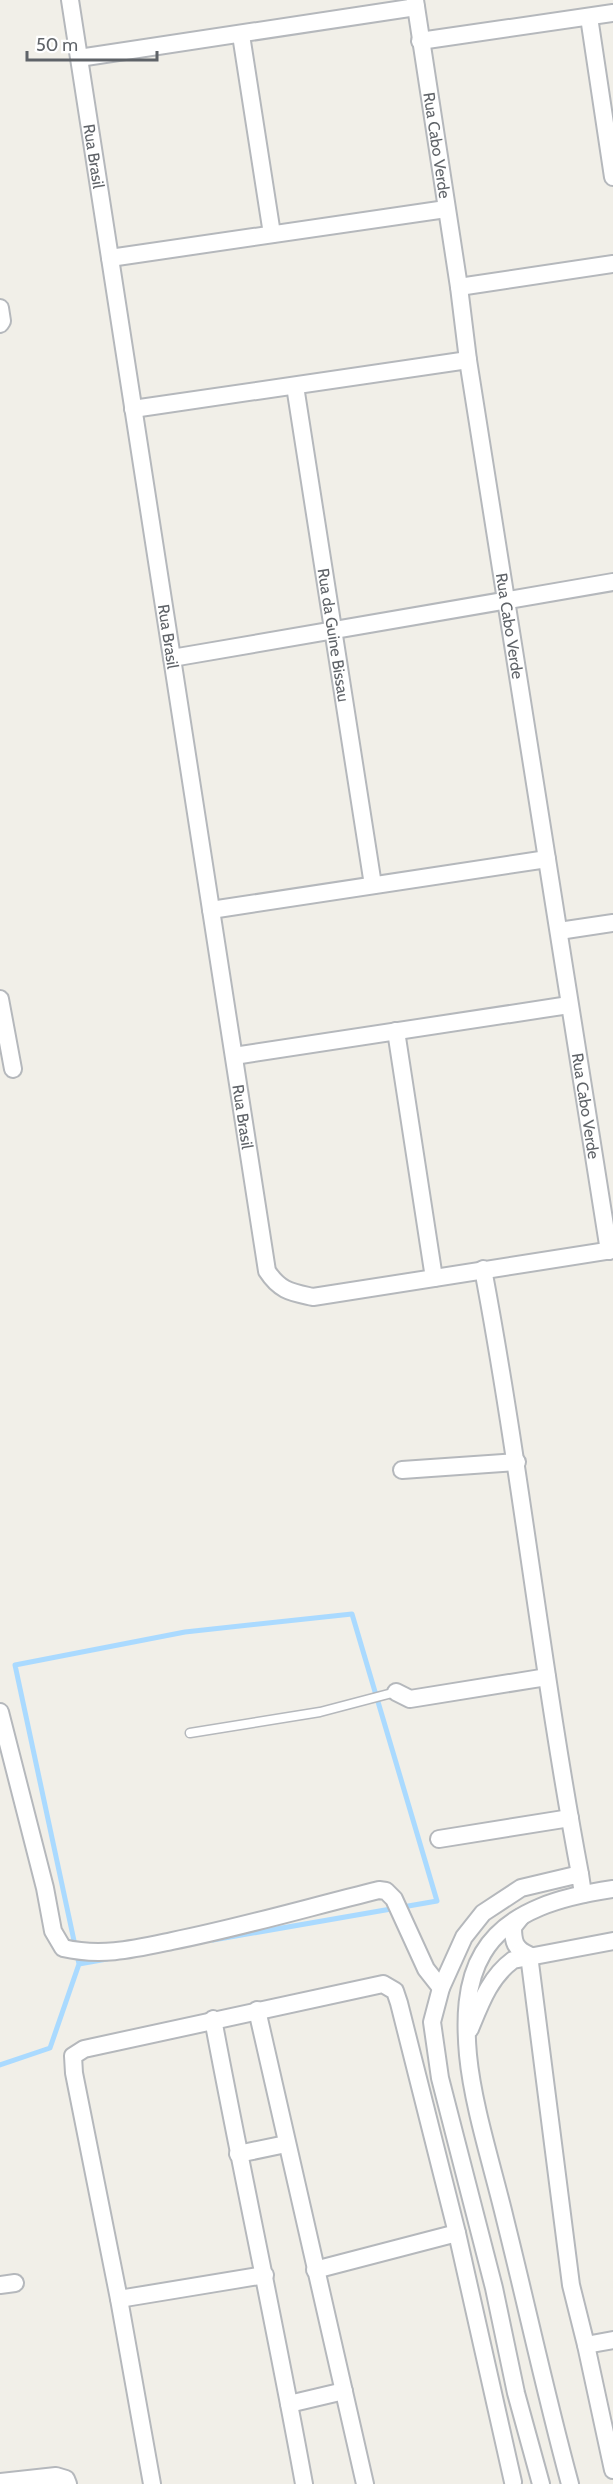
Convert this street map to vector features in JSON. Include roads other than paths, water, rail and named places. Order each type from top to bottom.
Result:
[{"type":"street","name":"Rua Brasil","points":[[70,0],[267,1271],[276,1284],[290,1292],[313,1297],[434,1278]]},
{"type":"street","points":[[79,58],[241,35],[415,4]]},
{"type":"street","name":"Rua Cabo Verde","points":[[415,4],[569,1005],[611,1251]]},
{"type":"street","points":[[420,41],[613,13]]},
{"type":"street","points":[[589,17],[613,177]]},
{"type":"street","points":[[241,35],[272,234]]},
{"type":"street","points":[[110,258],[446,209]]},
{"type":"street","points":[[459,287],[613,264]]},
{"type":"street","points":[[0,308],[2,321],[0,324]]},
{"type":"street","points":[[133,409],[468,360]]},
{"type":"street","name":"Rua da Guine Bissau","points":[[296,386],[373,885]]},
{"type":"street","points":[[172,658],[613,582]]},
{"type":"street","points":[[211,910],[547,859]]},
{"type":"street","points":[[559,932],[613,923]]},
{"type":"street","points":[[0,999],[13,1069]]},
{"type":"street","points":[[234,1056],[569,1005]]},
{"type":"street","points":[[396,1031],[434,1278],[611,1251]]},
{"type":"street","points":[[483,1269],[517,1462],[546,1677],[583,1894]]},
{"type":"street","points":[[402,1470],[517,1462]]},
{"type":"street","points":[[391,1693],[410,1699],[546,1677]]},
{"type":"street","points":[[0,1712],[45,1888],[53,1931],[63,1948],[88,1953],[127,1950],[213,1933],[379,1890],[386,1891],[394,1899],[426,1969],[441,1988]]},
{"type":"street","points":[[439,1839],[570,1818]]},
{"type":"street","points":[[580,1874],[521,1888],[483,1913],[464,1937],[441,1988],[432,2022],[440,2079],[494,2288],[516,2393],[543,2484],[569,2481],[476,2097],[468,2053],[467,1999],[471,1978],[483,1953],[499,1933],[522,1916],[541,1906],[583,1894],[613,1889]]},
{"type":"street","points":[[522,1916],[513,1927],[513,1941],[519,1951],[530,1955]]},
{"type":"street","points":[[468,2035],[488,1988],[500,1970],[513,1960],[613,1941]]},
{"type":"street","points":[[530,1955],[571,2285],[613,2470]]},
{"type":"street","points":[[152,2484],[119,2299],[74,2073],[73,2056],[84,2049],[213,2019],[383,1984],[395,1991],[457,2233],[509,2483],[531,2484]]},
{"type":"street","points":[[258,2010],[286,2144],[365,2484]]},
{"type":"street","points":[[213,2019],[238,2154],[265,2275],[304,2484]]},
{"type":"street","points":[[238,2154],[286,2144]]},
{"type":"street","points":[[315,2270],[457,2233]]},
{"type":"street","points":[[119,2299],[265,2275]]},
{"type":"street","points":[[586,2344],[613,2340]]},
{"type":"street","points":[[289,2404],[344,2391]]},
{"type":"street","points":[[0,2482],[56,2476],[66,2479],[68,2484]]},
{"type":"lane","points":[[190,1733],[309,1714],[391,1693]]},
{"type":"waterway","points":[[0,2065],[50,2048],[79,1964],[15,1665],[185,1632],[352,1614],[437,1901],[213,1940]]},
{"type":"waterway","points":[[79,1964],[107,1959]]}]
